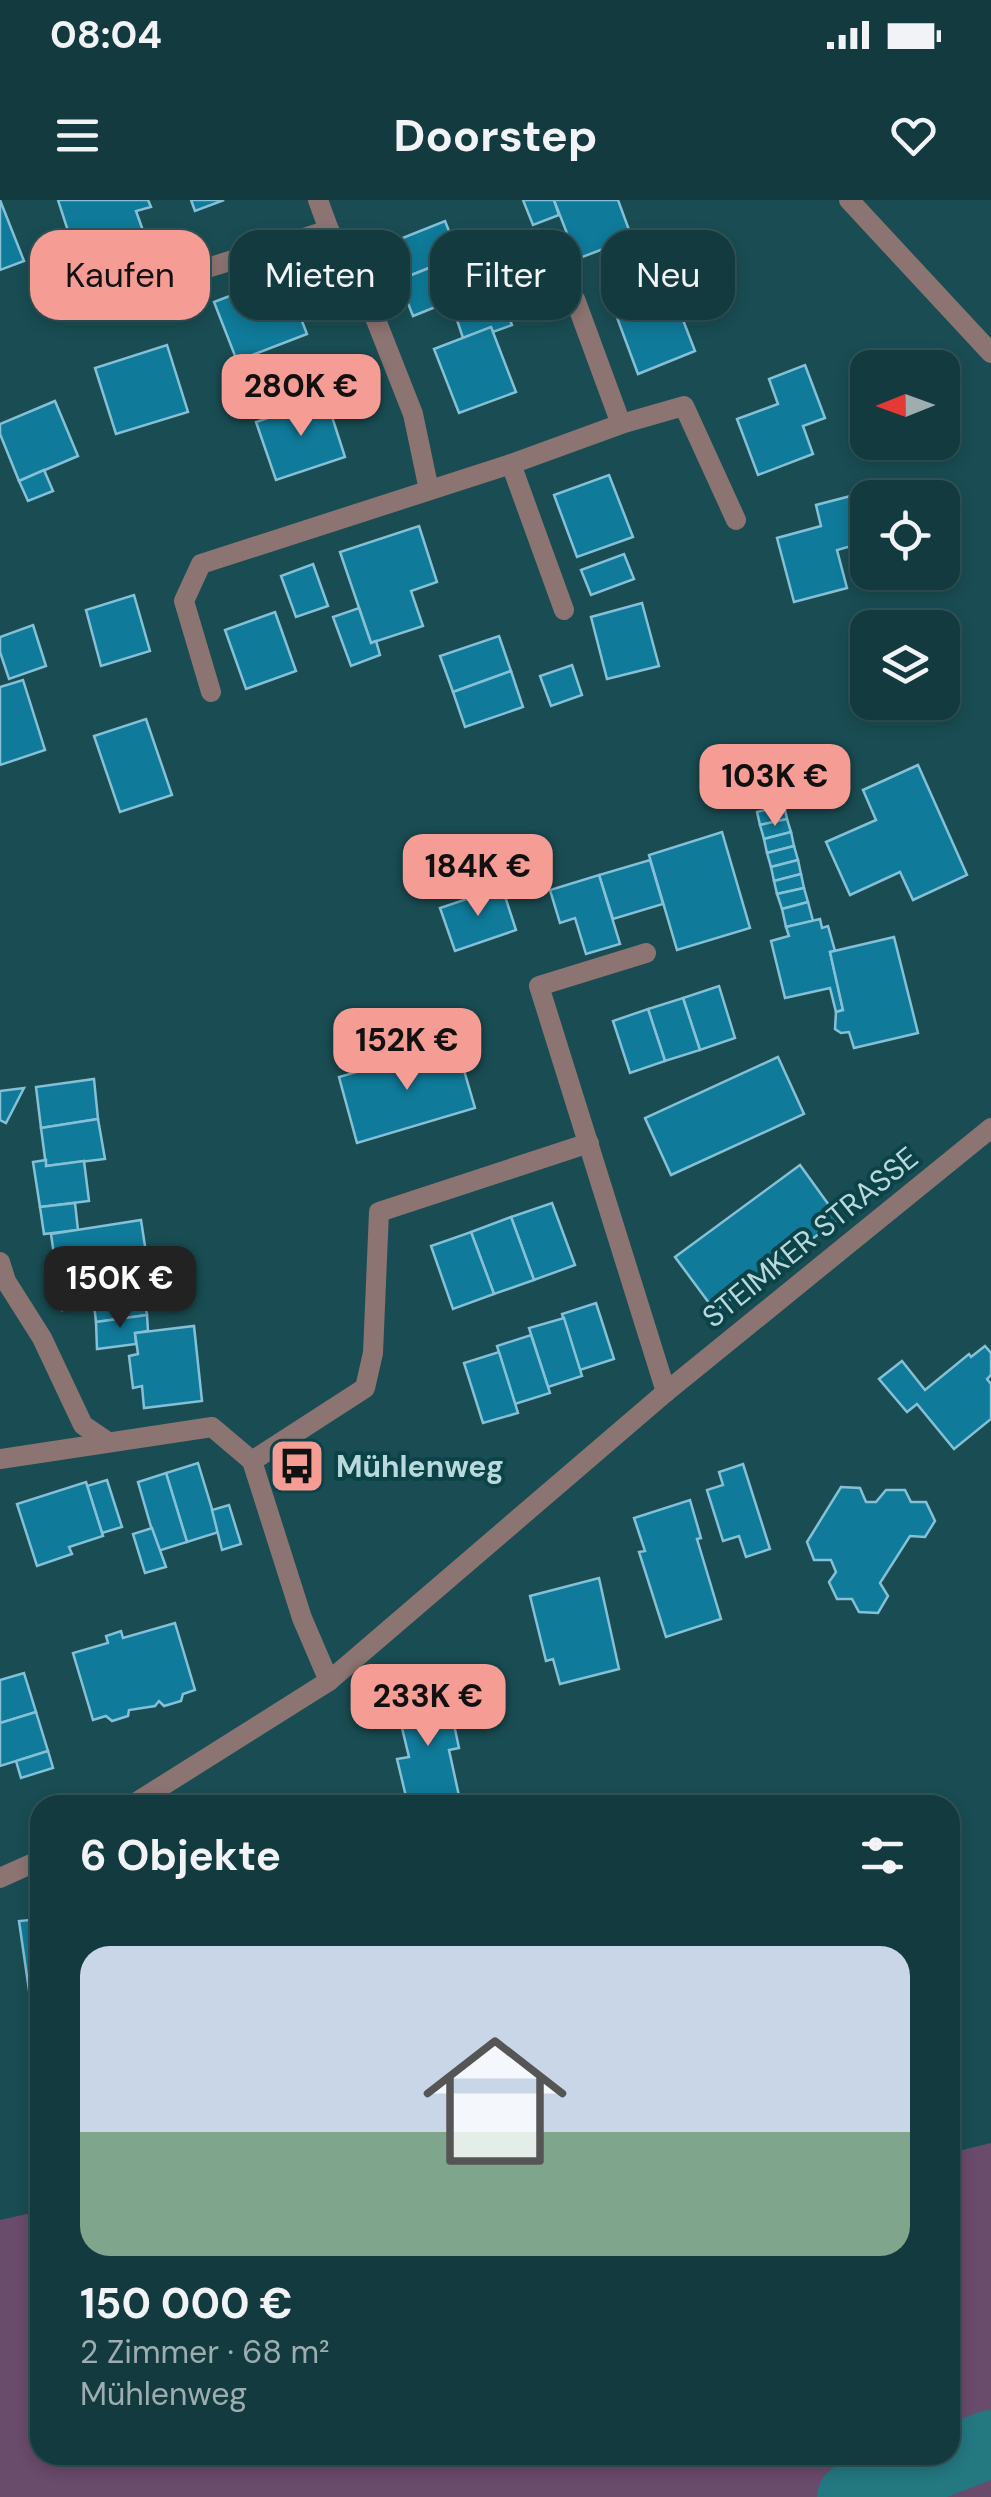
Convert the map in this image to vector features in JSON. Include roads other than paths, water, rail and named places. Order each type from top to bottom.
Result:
[{"type":"street","points":[[318,200],[329,230]]},
{"type":"street","points":[[849,200],[991,352]]},
{"type":"street","points":[[581,314],[621,424]]},
{"type":"street","points":[[376,320],[414,414],[429,490]]},
{"type":"street","points":[[212,692],[184,600],[201,564],[511,464],[621,424],[684,406],[736,520]]},
{"type":"street","points":[[511,464],[564,610]]},
{"type":"street","points":[[646,953],[539,986],[666,1392]]},
{"type":"street","name":"STEIMKER STRASSE","points":[[148,1795],[329,1681],[666,1392],[991,1128]]},
{"type":"street","points":[[252,1460],[365,1388],[373,1353],[380,1212],[590,1143]]},
{"type":"street","points":[[0,1262],[6,1281],[42,1338],[83,1426],[108,1442]]},
{"type":"street","points":[[0,1459],[212,1426],[252,1460],[302,1618],[329,1681]]},
{"type":"street","points":[[0,1878],[30,1864]]},
{"type":"waterway","points":[[960,2456],[991,2444]]},
{"type":"waterway","points":[[851,2497],[936,2465]]},
{"type":"place","name":"Mühlenweg","points":[[297,1466]]}]
